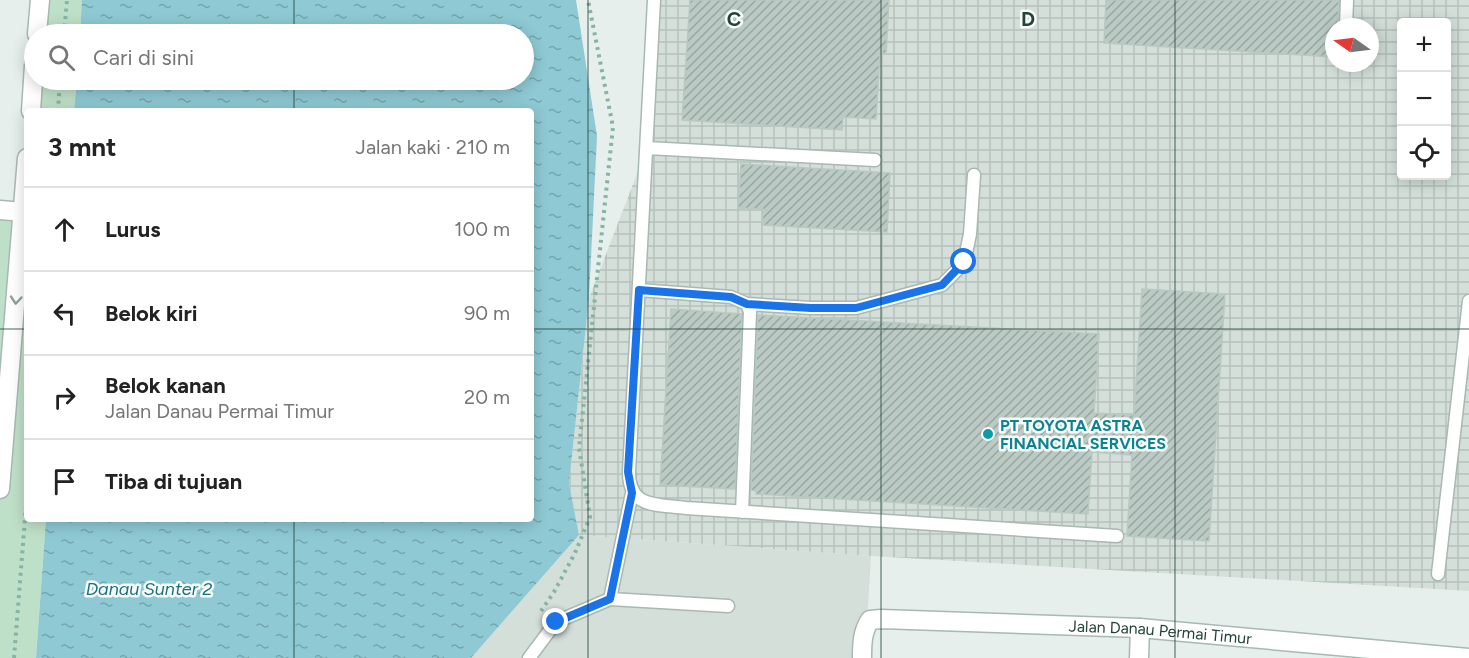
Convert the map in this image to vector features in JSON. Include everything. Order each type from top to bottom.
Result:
[{"type":"street","points":[[38,24],[40,0]]},
{"type":"street","points":[[31,108],[32,90]]},
{"type":"street","points":[[0,489],[24,198]]},
{"type":"street","points":[[0,210],[23,212]]},
{"type":"street","name":"Jalan Danau Permai Timur","points":[[862,658],[862,639],[870,620],[881,619],[1140,628],[1469,658]]},
{"type":"street","points":[[1139,658],[1140,628]]},
{"type":"lane","points":[[610,599],[632,493],[628,472],[654,0]]},
{"type":"lane","points":[[1346,18],[1347,0]]},
{"type":"lane","points":[[647,148],[875,160]]},
{"type":"lane","points":[[639,290],[731,297],[747,304],[856,308],[942,285],[964,262],[970,234],[974,175]]},
{"type":"lane","points":[[1438,574],[1469,302]]},
{"type":"lane","points":[[742,512],[750,312],[747,304]]},
{"type":"lane","points":[[632,493],[647,502],[686,508],[1117,536]]},
{"type":"lane","points":[[528,658],[556,622],[610,599],[728,606]]},
{"type":"path","points":[[65,24],[67,0]]},
{"type":"path","points":[[534,620],[554,592],[575,553],[590,517],[579,448],[613,127],[588,0]]},
{"type":"path","points":[[58,108],[59,90]]},
{"type":"path","points":[[14,658],[25,522]]},
{"type":"shaded area","points":[[652,0],[1469,0],[1469,591],[871,556],[579,535],[569,483],[589,298],[647,148]]},
{"type":"shaded area","points":[[579,535],[871,556],[865,658],[471,658]]},
{"type":"green space","points":[[40,0],[82,0],[81,24],[38,24]]},
{"type":"green space","points":[[33,90],[76,90],[74,108],[31,108]]},
{"type":"green space","points":[[24,189],[24,522],[46,522],[36,658],[0,658],[0,210],[22,212]]},
{"type":"water","name":"Danau Sunter 2","points":[[82,0],[576,0],[597,136],[589,298],[569,483],[579,535],[471,658],[36,658],[46,522],[534,522],[534,108],[74,108],[76,90],[534,90],[534,24],[81,24]]},
{"type":"building","points":[[690,0],[889,0],[886,53],[880,53],[876,119],[843,117],[842,130],[682,120]]},
{"type":"building","points":[[1106,0],[1339,0],[1338,18],[1325,18],[1325,56],[1104,43]]},
{"type":"building","points":[[741,164],[890,173],[887,232],[762,225],[763,209],[738,208]]},
{"type":"building","name":"PT TOYOTA ASTRA FINANCIAL SERVICES","points":[[1142,289],[1225,294],[1209,541],[1127,536],[1132,455],[1092,452],[1088,514],[756,494],[756,491],[751,490],[758,315],[1099,334],[1094,413],[1134,415]]},
{"type":"building","points":[[671,309],[742,314],[735,489],[660,485]]},
{"type":"place","name":"PT TOYOTA ASTRA FINANCIAL SERVICES","points":[[988,434]]},
{"type":"route","points":[[556,622],[610,599],[632,493],[628,472],[639,290],[731,297],[747,304],[856,308],[942,285],[964,262]]}]
